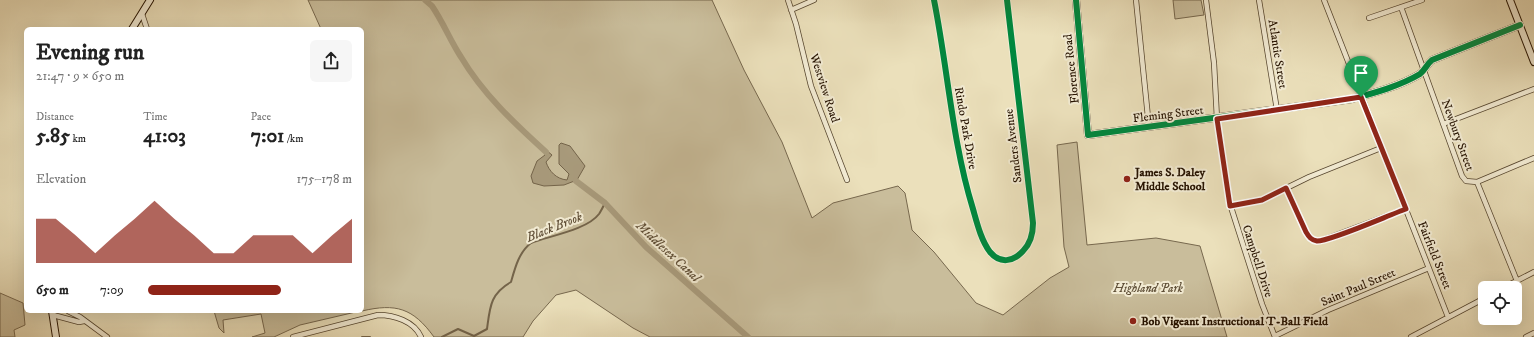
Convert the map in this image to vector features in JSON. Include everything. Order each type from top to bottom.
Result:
[{"type":"street","points":[[133,27],[150,0]]},
{"type":"street","name":"Westview Road","points":[[788,0],[811,86],[847,180]]},
{"type":"street","points":[[791,10],[814,0]]},
{"type":"street","name":"Rindo Park Drive","points":[[934,0],[960,163],[984,240],[993,255]]},
{"type":"street","name":"Sanders Avenue","points":[[993,255],[1002,261],[1015,258],[1028,246],[1033,232],[1007,0]]},
{"type":"street","name":"Florence Road","points":[[1076,0],[1088,135]]},
{"type":"street","points":[[1136,0],[1149,127]]},
{"type":"street","name":"Campbell Drive","points":[[1206,0],[1214,63],[1217,119],[1230,206],[1262,304],[1275,336]]},
{"type":"street","name":"Atlantic Street","points":[[1259,0],[1277,110]]},
{"type":"street","name":"Fairfield Street","points":[[1324,0],[1448,317]]},
{"type":"street","points":[[1369,18],[1420,0]]},
{"type":"street","points":[[1510,0],[1534,62]]},
{"type":"street","name":"Newbury Street","points":[[1401,7],[1464,179],[1469,183],[1477,182],[1517,281]]},
{"type":"street","points":[[142,14],[146,27]]},
{"type":"street","name":"Fleming Street","points":[[1088,135],[1217,119],[1361,97],[1400,82],[1424,70],[1428,63],[1432,60],[1520,25]]},
{"type":"street","points":[[1443,124],[1534,89]]},
{"type":"street","points":[[1230,206],[1262,200],[1309,176],[1381,148]]},
{"type":"street","points":[[1477,182],[1534,158]]},
{"type":"street","points":[[1286,188],[1306,232],[1312,240],[1323,240],[1406,209]]},
{"type":"street","name":"Saint Paul Street","points":[[1275,336],[1328,310],[1429,268]]},
{"type":"street","points":[[1517,281],[1534,272]]},
{"type":"street","points":[[1411,337],[1478,302]]},
{"type":"street","points":[[56,337],[52,313],[79,322],[84,321]]},
{"type":"street","points":[[72,313],[108,337]]},
{"type":"street","points":[[294,337],[378,315],[390,315],[401,319],[409,324],[421,337]]},
{"type":"street","points":[[1526,337],[1534,333]]},
{"type":"green space","name":"Highland Park","points":[[308,0],[712,0],[744,70],[782,142],[812,218],[833,203],[898,186],[905,193],[912,230],[934,252],[976,303],[1003,315],[1050,278],[1069,267],[1064,247],[1057,145],[1077,142],[1087,245],[1156,238],[1200,246],[1227,337],[650,337],[633,328],[576,290],[556,295],[533,321],[523,337],[434,337],[419,320],[403,310],[385,308],[364,311],[364,27],[320,27]]},
{"type":"green space","points":[[1173,0],[1201,0],[1204,15],[1175,19]]},
{"type":"green space","points":[[0,293],[23,303],[25,325],[14,330],[15,337],[0,337]]},
{"type":"green space","points":[[215,313],[351,313],[300,325],[274,337],[252,337],[265,333],[261,314],[223,320],[224,333],[219,328]]},
{"type":"shaded area","points":[[561,143],[570,146],[585,166],[577,180],[564,185],[544,186],[533,183],[531,176],[537,161],[545,155],[546,150],[552,155],[546,162],[549,168],[556,176],[567,180],[569,174],[559,164],[559,145]]},
{"type":"waterway","points":[[425,0],[432,6],[457,51],[489,96],[546,152]]},
{"type":"waterway","name":"Middlesex Canal","points":[[576,181],[605,203],[646,247],[748,337]]},
{"type":"waterway","name":"Black Brook","points":[[442,337],[458,329],[474,336],[487,329],[492,302],[499,291],[511,282],[523,251],[531,243],[567,232],[593,220],[599,214],[605,203]]},
{"type":"waterway","name":"Black Brook","points":[[362,337],[370,337]]},
{"type":"cycle path","points":[[934,0],[955,131],[966,183],[984,242],[990,252],[1002,260],[1011,259],[1019,255],[1028,245],[1033,231],[1007,0]]},
{"type":"cycle path","points":[[1076,0],[1088,135],[1352,99],[1395,86],[1420,74],[1432,60],[1520,25]]},
{"type":"place","name":"James S. Daley Middle School","points":[[1127,179]]},
{"type":"place","name":"Bob Vigeant Instructional T-Ball Field","points":[[1133,321]]},
{"type":"route","points":[[1361,97],[1406,209],[1318,241],[1309,238],[1286,188],[1262,200],[1230,206],[1223,170],[1217,119],[1344,101],[1361,97]]}]
